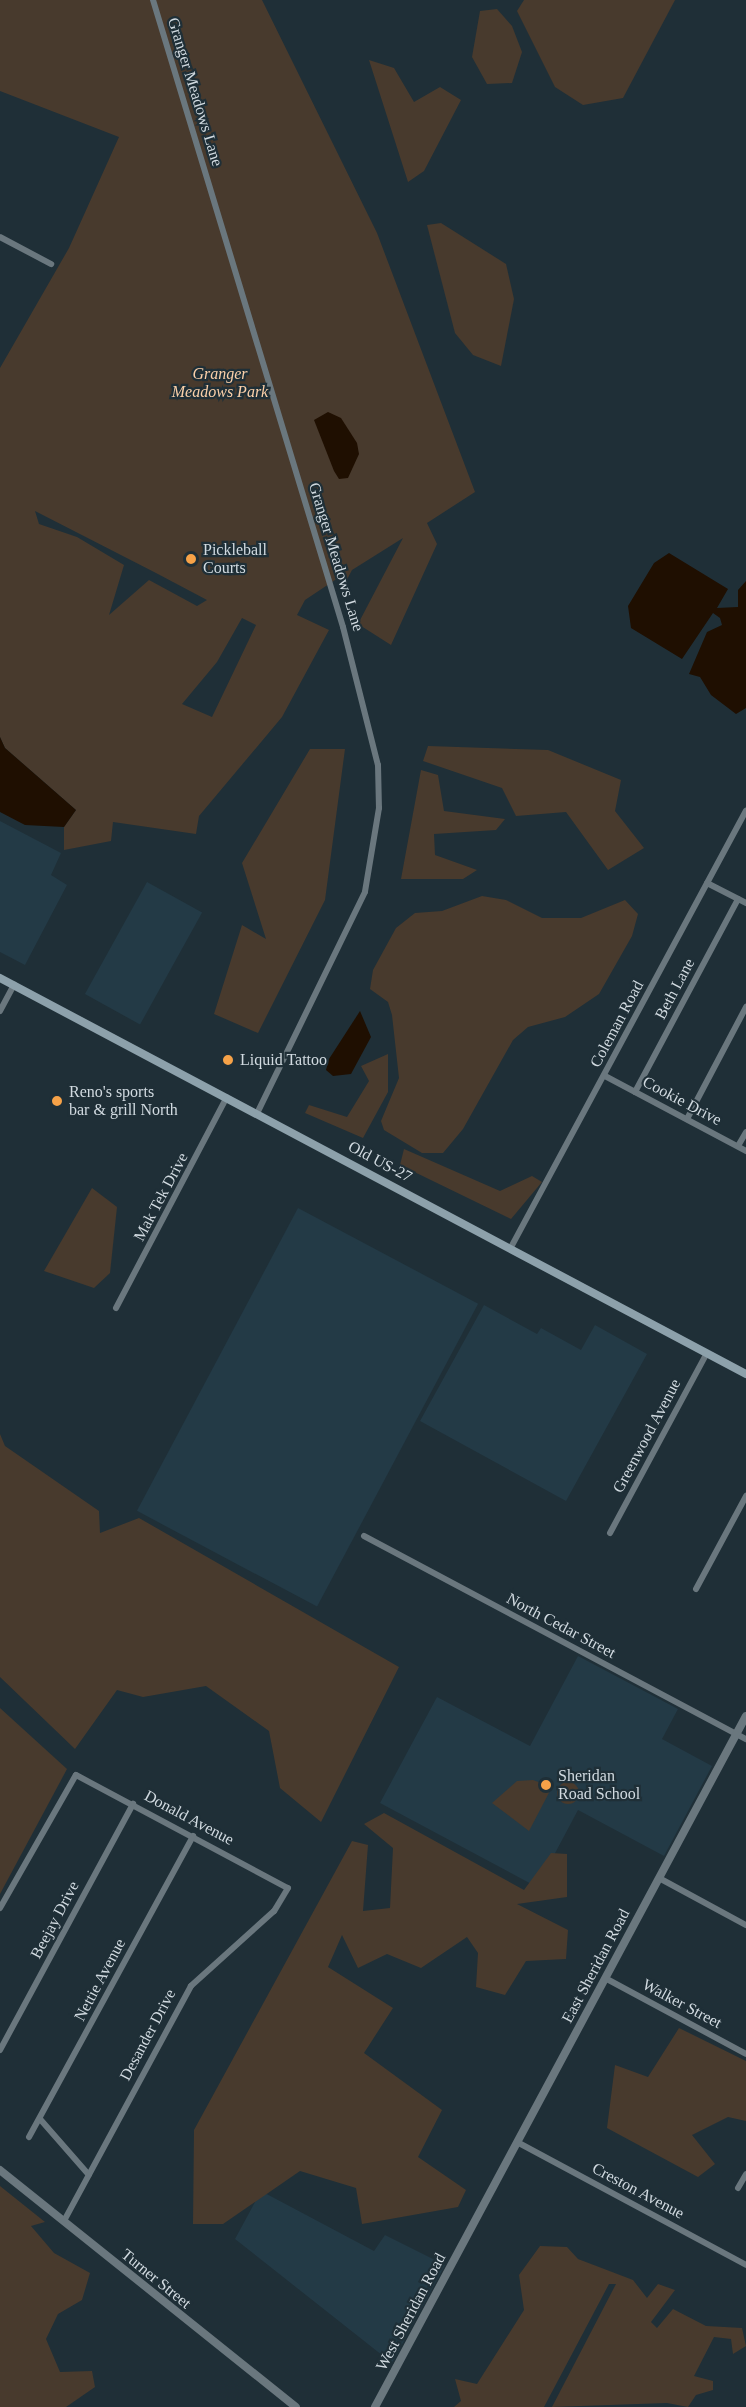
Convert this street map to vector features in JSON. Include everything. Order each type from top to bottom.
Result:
[{"type":"main road","name":"Old US-27","points":[[0,978],[746,1374]]},
{"type":"street","name":"Granger Meadows Lane","points":[[153,0],[340,616],[378,765],[380,808],[365,892],[257,1113]]},
{"type":"street","points":[[0,237],[51,264]]},
{"type":"street","name":"Coleman Road","points":[[510,1248],[605,1076],[746,810]]},
{"type":"street","points":[[707,883],[746,903]]},
{"type":"street","name":"Beth Lane","points":[[635,1092],[738,899]]},
{"type":"street","points":[[0,1011],[14,985]]},
{"type":"street","points":[[687,1119],[746,1007]]},
{"type":"street","name":"Cookie Drive","points":[[605,1076],[746,1151]]},
{"type":"street","name":"Mak Tek Drive","points":[[116,1308],[227,1097]]},
{"type":"street","points":[[738,1146],[746,1131]]},
{"type":"street","name":"Greenwood Avenue","points":[[610,1533],[707,1353]]},
{"type":"street","points":[[696,1589],[746,1496]]},
{"type":"street","name":"North Cedar Street","points":[[364,1536],[746,1739]]},
{"type":"street","name":"East Sheridan Road","points":[[470,2229],[746,1716]]},
{"type":"street","name":"Donald Avenue","points":[[0,1908],[76,1775],[288,1888]]},
{"type":"street","name":"Beejay Drive","points":[[0,2050],[133,1804]]},
{"type":"street","name":"Nettie Avenue","points":[[29,2137],[193,1836]]},
{"type":"street","points":[[659,1878],[746,1925]]},
{"type":"street","name":"Desander Drive","points":[[64,2221],[191,1986],[274,1911],[288,1888]]},
{"type":"street","name":"Walker Street","points":[[605,1978],[746,2054]]},
{"type":"street","points":[[40,2119],[89,2175]]},
{"type":"street","name":"Creston Avenue","points":[[517,2142],[746,2265]]},
{"type":"street","name":"Turner Street","points":[[0,2170],[296,2407]]},
{"type":"street","points":[[738,2188],[746,2174]]},
{"type":"street","name":"West Sheridan Road","points":[[375,2407],[470,2229]]},
{"type":"shaded area","points":[[328,412],[341,418],[357,443],[359,454],[348,478],[339,479],[334,471],[314,420]]},
{"type":"shaded area","points":[[669,553],[728,589],[717,608],[738,607],[738,590],[746,581],[746,708],[736,714],[711,695],[700,677],[689,674],[707,632],[722,625],[720,618],[713,613],[682,659],[631,628],[628,606],[654,563]]},
{"type":"shaded area","points":[[0,737],[5,748],[76,810],[64,827],[25,825],[0,812]]},
{"type":"shaded area","points":[[0,821],[61,853],[51,875],[67,885],[25,965],[0,952]]},
{"type":"shaded area","points":[[147,882],[202,913],[140,1024],[85,994]]},
{"type":"shaded area","points":[[360,1011],[371,1037],[351,1074],[333,1076],[326,1070],[329,1059]]},
{"type":"shaded area","points":[[298,1208],[478,1304],[317,1607],[137,1511]]},
{"type":"shaded area","points":[[484,1305],[537,1334],[541,1328],[581,1350],[595,1325],[647,1354],[566,1501],[420,1421]]},
{"type":"shaded area","name":"Sheridan Road School","points":[[578,1656],[678,1709],[662,1739],[712,1766],[664,1856],[578,1810],[537,1887],[380,1803],[437,1697],[530,1746]]},
{"type":"shaded area","points":[[261,2191],[374,2251],[385,2235],[445,2265],[392,2363],[235,2239]]},
{"type":"green space","name":"Granger Meadows Park","points":[[0,0],[262,0],[377,233],[475,492],[427,523],[437,544],[391,645],[358,624],[403,538],[352,570],[342,589],[338,578],[305,600],[297,615],[329,630],[282,717],[199,816],[196,834],[113,822],[111,841],[64,850],[64,827],[76,810],[5,748],[0,737],[0,368],[69,248],[119,137],[0,91]],"holes":[[[35,511],[156,573],[207,600],[197,606],[149,580],[109,615],[124,565],[77,537],[39,524]],[[242,618],[256,625],[212,717],[182,704],[217,662]]]},
{"type":"green space","points":[[524,0],[675,0],[623,98],[583,105],[555,87],[517,11]]},
{"type":"green space","points":[[497,9],[512,26],[522,52],[512,83],[487,84],[472,57],[480,11]]},
{"type":"green space","points":[[369,60],[394,68],[414,102],[440,87],[461,100],[424,171],[408,182]]},
{"type":"green space","points":[[441,223],[506,264],[514,299],[501,366],[473,355],[455,333],[427,225]]},
{"type":"green space","points":[[428,746],[548,750],[621,780],[615,811],[644,848],[608,870],[566,812],[516,816],[502,788],[423,761]]},
{"type":"green space","points":[[310,749],[345,749],[325,900],[258,1033],[214,1014],[242,925],[266,939],[242,863]]},
{"type":"green space","points":[[421,770],[438,775],[444,811],[505,819],[496,830],[434,834],[435,855],[477,870],[463,879],[401,879]]},
{"type":"green space","points":[[482,896],[506,900],[542,918],[581,918],[625,900],[638,914],[632,936],[599,994],[565,1017],[528,1027],[513,1040],[463,1129],[443,1153],[422,1153],[384,1130],[381,1121],[399,1078],[392,1015],[388,1002],[370,989],[373,970],[396,928],[415,913],[442,911]]},
{"type":"green space","points":[[388,1054],[388,1092],[363,1138],[305,1113],[309,1105],[347,1117],[369,1081],[361,1066]]},
{"type":"green space","points":[[404,1149],[500,1191],[532,1176],[542,1182],[511,1219],[400,1165]]},
{"type":"green space","points":[[92,1188],[117,1207],[110,1273],[94,1288],[44,1271]]},
{"type":"green space","points":[[0,1434],[5,1446],[99,1511],[100,1533],[139,1518],[399,1667],[321,1822],[280,1788],[269,1731],[206,1686],[143,1697],[117,1690],[75,1749],[0,1677]]},
{"type":"green space","points":[[0,1708],[67,1769],[0,1894]]},
{"type":"green space","points":[[533,1780],[552,1787],[529,1831],[492,1803],[517,1781]]},
{"type":"green space","points":[[568,1782],[576,1785],[579,1793],[576,1801],[568,1804],[560,1801],[557,1793],[560,1785]]},
{"type":"green space","points":[[384,1813],[524,1890],[551,1853],[567,1854],[567,1897],[517,1904],[568,1930],[566,1959],[526,1961],[505,1995],[476,1987],[478,1953],[467,1937],[421,1968],[387,1954],[358,1968],[342,1935],[328,1967],[393,2008],[364,2053],[442,2110],[418,2157],[466,2190],[458,2207],[362,2224],[356,2188],[300,2171],[223,2224],[193,2224],[194,2130],[352,1841],[368,1845],[363,1911],[390,1908],[393,1848],[364,1824]]},
{"type":"green space","points":[[679,2028],[746,2061],[746,2121],[728,2117],[692,2135],[715,2164],[698,2177],[607,2128],[615,2065],[648,2077]]},
{"type":"green space","points":[[0,2186],[45,2222],[31,2226],[54,2253],[90,2273],[82,2300],[58,2314],[46,2339],[60,2372],[92,2371],[95,2387],[66,2407],[0,2407]]},
{"type":"green space","points":[[540,2246],[567,2247],[578,2259],[633,2280],[647,2298],[658,2284],[675,2290],[651,2322],[657,2328],[673,2309],[706,2326],[742,2328],[746,2346],[733,2354],[731,2339],[714,2337],[694,2376],[713,2381],[713,2390],[696,2395],[688,2407],[667,2403],[552,2407],[616,2284],[609,2284],[544,2407],[454,2407],[461,2401],[455,2379],[477,2384],[524,2310],[519,2275]]},
{"type":"place","name":"Pickleball Courts","points":[[191,559]]},
{"type":"place","name":"Liquid Tattoo","points":[[228,1060]]},
{"type":"place","name":"Reno's sports bar & grill North","points":[[57,1101]]},
{"type":"place","name":"Sheridan Road School","points":[[546,1785]]}]
